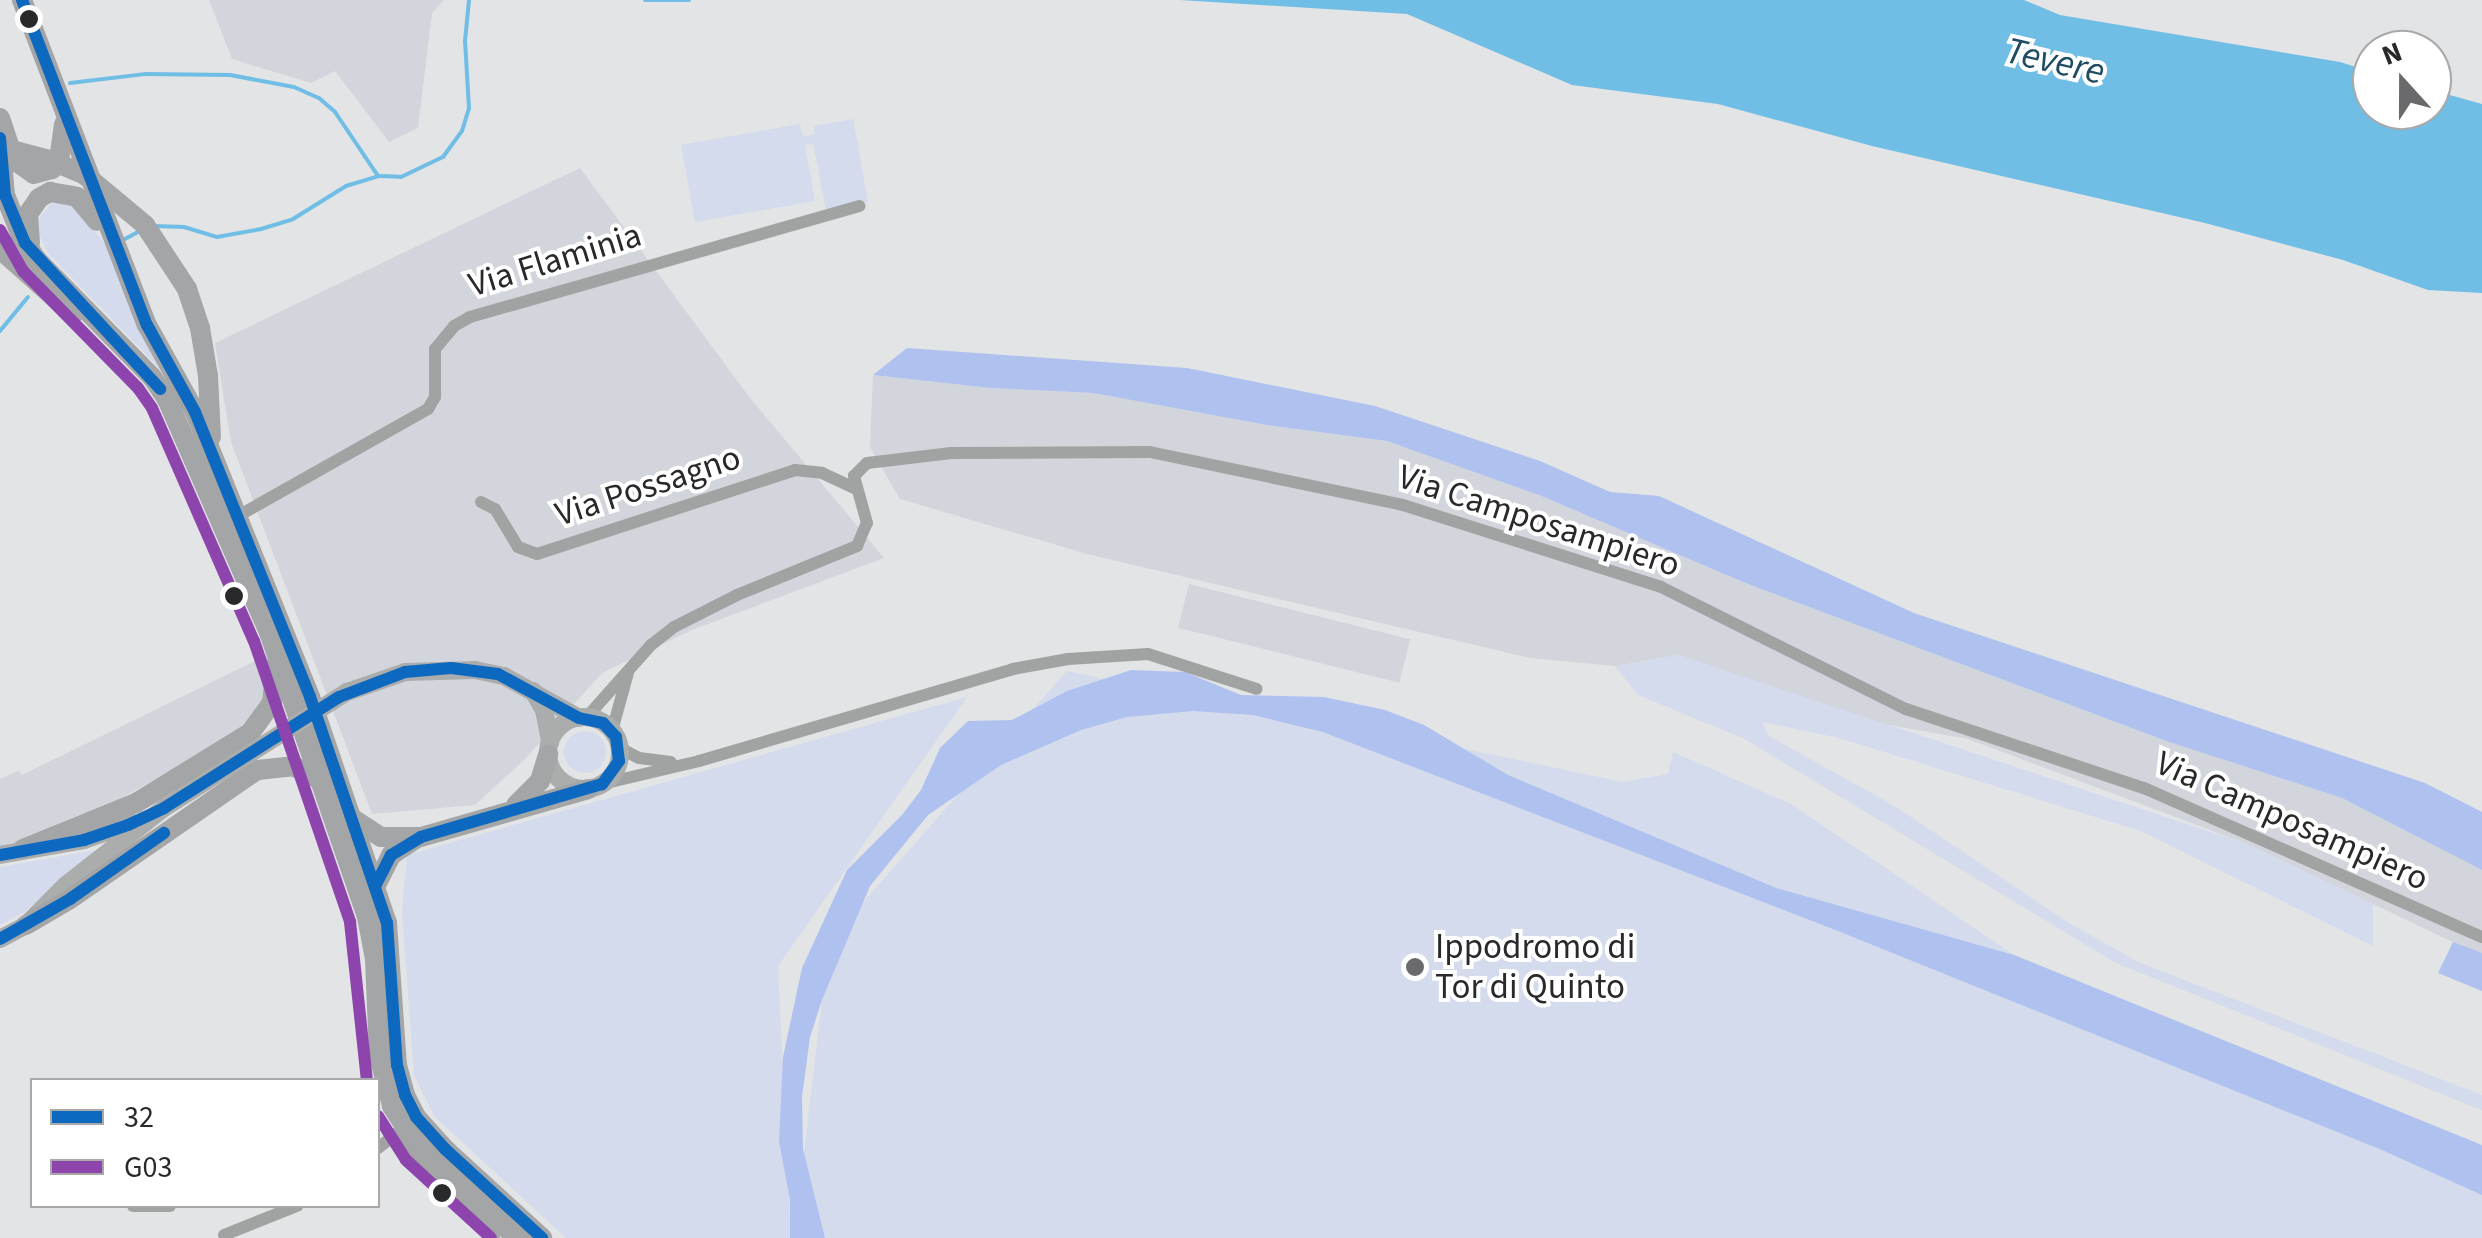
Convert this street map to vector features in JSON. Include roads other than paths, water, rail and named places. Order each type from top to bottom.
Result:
[{"type":"main road","points":[[22,0],[147,325],[196,412],[288,636],[353,819],[376,885],[391,948],[396,1064],[410,1107],[444,1150],[542,1238]]},
{"type":"main road","points":[[0,118],[14,160],[34,174],[52,169],[62,155],[64,114]]},
{"type":"main road","points":[[0,138],[8,206],[37,260],[167,399],[274,647],[371,932],[381,1067],[404,1128],[435,1163],[518,1238]]},
{"type":"main road","points":[[0,147],[32,154],[85,175],[145,225],[187,289],[200,328],[208,376],[213,460]]},
{"type":"main road","points":[[37,260],[27,220],[33,204],[50,192],[62,191],[81,200],[114,242]]},
{"type":"main road","points":[[0,250],[72,313],[108,332]]},
{"type":"main road","points":[[22,849],[136,803],[250,733],[272,703],[277,682],[274,647]]},
{"type":"main road","points":[[505,813],[536,787],[549,748]]},
{"type":"main road","points":[[10,931],[257,770],[293,766],[322,780]]},
{"type":"main road","points":[[376,885],[392,855],[421,837],[595,786]]},
{"type":"main road","points":[[353,819],[380,837],[421,837]]},
{"type":"street","name":"Via Flaminia","points":[[238,516],[424,412],[435,397],[435,349],[454,326],[470,317],[860,206]]},
{"type":"street","name":"Via Camposampiero","points":[[854,488],[859,469],[881,459],[1088,449],[1183,458],[1403,505],[1661,587],[1906,709],[2144,788],[2482,937]]},
{"type":"street","name":"Via Possagno","points":[[481,502],[494,509],[518,547],[537,554],[795,470],[822,473],[854,488]]},
{"type":"street","points":[[549,748],[564,724],[582,718],[651,644],[698,613],[854,549],[867,528],[854,488]]},
{"type":"street","points":[[532,691],[544,710],[558,778],[572,787],[595,786],[699,761],[1013,669],[1068,660],[1148,654],[1257,688]]},
{"type":"street","points":[[595,786],[616,769],[616,740],[631,666]]},
{"type":"street","points":[[10,931],[164,808],[347,692],[406,672],[474,670],[504,676],[651,761],[699,761]]},
{"type":"street","points":[[0,856],[95,837],[164,808]]},
{"type":"street","points":[[380,1146],[404,1128],[410,1161],[494,1238]]},
{"type":"street","points":[[224,1235],[292,1208]]},
{"type":"water","name":"Tevere","points":[[1180,0],[2024,0],[2060,15],[2340,62],[2352,66],[2352,130],[2452,130],[2452,96],[2482,104],[2482,293],[2428,290],[2343,260],[2205,223],[1872,146],[1718,104],[1572,85],[1407,14]]},
{"type":"waterway","points":[[154,226],[184,227],[217,237],[261,229],[293,219],[346,186],[378,176],[401,177],[443,157],[462,131],[469,108],[465,41],[469,0]]},
{"type":"waterway","points":[[645,0],[689,0]]},
{"type":"waterway","points":[[70,83],[146,74],[230,75],[294,87],[319,98],[335,112],[378,176]]},
{"type":"waterway","points":[[123,240],[140,231]]},
{"type":"waterway","points":[[0,331],[28,297]]},
{"type":"place","name":"Ippodromo di Tor di Quinto","points":[[1415,967]]}]
